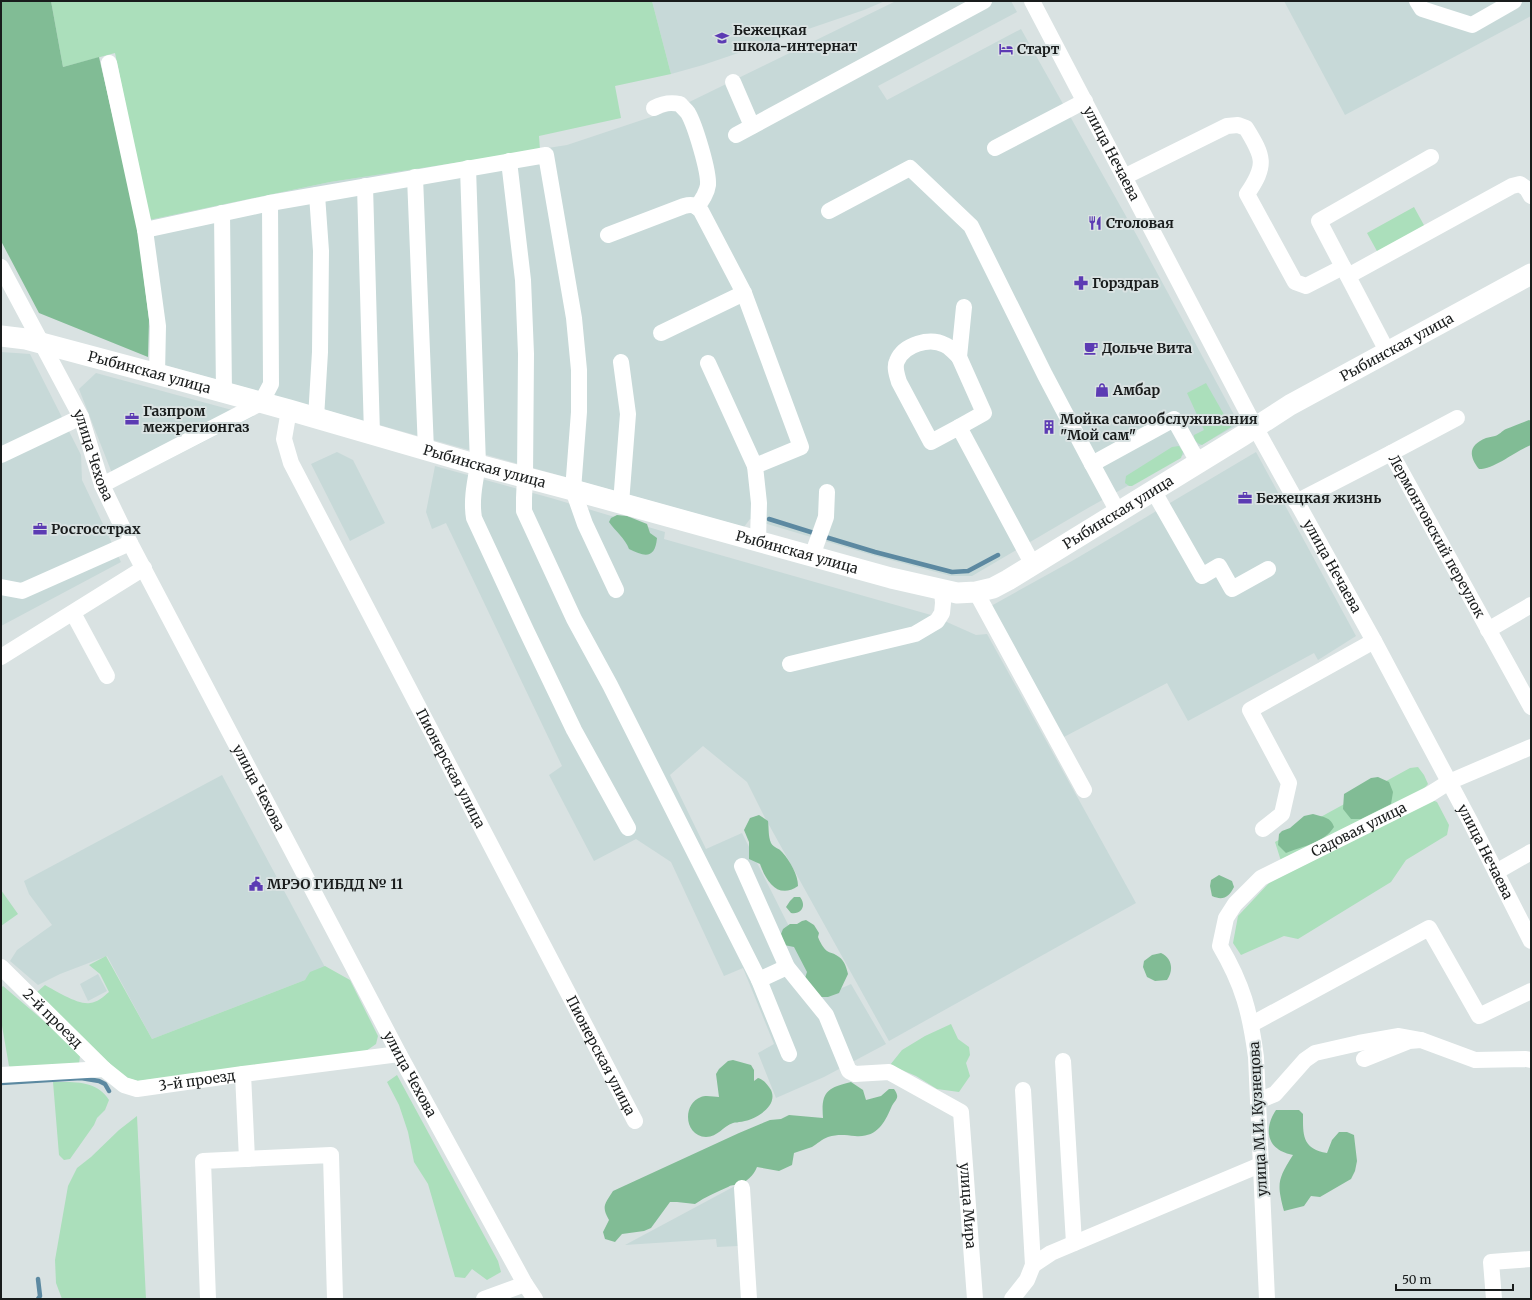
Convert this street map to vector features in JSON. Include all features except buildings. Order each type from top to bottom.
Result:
[{"type":"main road","name":"Рыбинская улица","points":[[1,336],[26,339],[157,374],[289,410],[478,465],[891,578],[957,593],[976,592],[993,588],[1290,405],[1531,274]]},
{"type":"street","points":[[736,135],[984,1]]},
{"type":"street","name":"улица Нечаева","points":[[1032,1],[1255,427],[1374,641],[1531,941]]},
{"type":"street","points":[[1417,1],[1422,9],[1472,25],[1514,1]]},
{"type":"street","points":[[109,64],[145,230],[158,326],[157,374]]},
{"type":"street","points":[[733,82],[752,126]]},
{"type":"street","points":[[995,148],[1085,101]]},
{"type":"street","points":[[654,108],[662,104],[676,103],[680,104],[688,113],[695,130],[707,172],[708,185],[704,197],[697,207]]},
{"type":"street","points":[[1124,177],[1227,126],[1238,125],[1246,128],[1258,147],[1262,166],[1256,180],[1247,194],[1295,282],[1306,286],[1346,272],[1512,186],[1520,184],[1527,189],[1531,196]]},
{"type":"street","points":[[145,230],[270,203],[546,155],[574,318],[579,370],[579,412],[573,490],[585,524],[616,590]]},
{"type":"street","points":[[1387,351],[1319,221],[1431,157]]},
{"type":"street","points":[[509,161],[523,280],[526,354],[524,511],[574,619],[613,692],[760,980],[788,1054]]},
{"type":"street","points":[[468,168],[478,465],[473,497],[474,518],[574,730],[628,828]]},
{"type":"street","points":[[829,211],[910,168],[971,226],[1045,375],[1118,512]]},
{"type":"street","points":[[415,177],[426,450]]},
{"type":"street","points":[[366,186],[372,434]]},
{"type":"street","points":[[316,418],[320,352],[321,259],[317,195]]},
{"type":"street","points":[[102,485],[260,403],[271,384],[270,203]]},
{"type":"street","points":[[608,235],[691,204],[701,211],[744,293],[801,447],[755,466]]},
{"type":"street","points":[[222,213],[224,393]]},
{"type":"street","name":"улица Чехова","points":[[1,267],[81,417],[102,485],[130,543],[398,1054],[525,1284],[535,1299]]},
{"type":"street","points":[[661,333],[744,293]]},
{"type":"street","points":[[959,357],[964,307]]},
{"type":"street","points":[[922,342],[932,342],[946,345],[959,357],[984,413],[959,427],[931,442],[899,382],[896,371],[896,362],[902,352],[922,342]]},
{"type":"street","points":[[621,362],[628,414],[621,503]]},
{"type":"street","points":[[708,362],[755,466],[759,503],[758,541]]},
{"type":"street","name":"Пионерская улица","points":[[289,410],[284,439],[291,464],[635,1121]]},
{"type":"street","points":[[1,455],[81,417]]},
{"type":"street","points":[[1391,453],[1457,418]]},
{"type":"street","points":[[1092,464],[1174,419],[1198,462]]},
{"type":"street","points":[[959,427],[1033,564]]},
{"type":"street","name":"Лермонтовский переулок","points":[[1296,502],[1391,453],[1531,707]]},
{"type":"street","points":[[1153,490],[1202,576],[1219,566],[1232,589],[1268,568]]},
{"type":"street","points":[[812,556],[826,518],[827,492]]},
{"type":"street","points":[[1,587],[22,591],[130,543]]},
{"type":"street","points":[[1,657],[144,568]]},
{"type":"street","points":[[790,664],[915,634],[936,621],[942,614],[942,590]]},
{"type":"street","points":[[976,592],[1084,790]]},
{"type":"street","name":"Лермонтовский переулок","points":[[1488,630],[1531,605]]},
{"type":"street","points":[[73,613],[107,676]]},
{"type":"street","points":[[1263,829],[1282,814],[1289,783],[1250,710],[1374,641]]},
{"type":"street","name":"Садовая улица","points":[[1220,946],[1226,918],[1235,904],[1262,878],[1430,794],[1449,782],[1531,747]]},
{"type":"street","points":[[1496,872],[1531,852]]},
{"type":"street","points":[[742,866],[788,967],[760,980]]},
{"type":"street","points":[[1252,1024],[1429,928],[1479,1016],[1531,992]]},
{"type":"street","name":"улица М.И. Кузнецова","points":[[1220,946],[1237,977],[1252,1024],[1256,1056],[1267,1299]]},
{"type":"street","name":"2-й проезд","points":[[1,967],[104,1070]]},
{"type":"street","name":"улица Мира","points":[[788,967],[826,1015],[849,1071],[855,1074],[889,1072],[961,1112],[975,1299]]},
{"type":"street","points":[[1258,1101],[1275,1094],[1305,1060],[1315,1053],[1399,1036],[1421,1040],[1475,1060],[1531,1060]]},
{"type":"street","points":[[1364,1059],[1410,1042],[1421,1040]]},
{"type":"street","name":"3-й проезд","points":[[104,1070],[124,1085],[136,1090],[243,1074],[398,1054]]},
{"type":"street","points":[[1063,1061],[1074,1244]]},
{"type":"street","points":[[1,1075],[104,1070]]},
{"type":"street","points":[[243,1074],[247,1159]]},
{"type":"street","points":[[1012,1299],[1027,1280],[1033,1265],[1023,1090]]},
{"type":"street","points":[[208,1299],[203,1161],[331,1155],[335,1299]]},
{"type":"street","points":[[1033,1265],[1051,1253],[1260,1165]]},
{"type":"street","points":[[742,1188],[749,1299]]},
{"type":"street","points":[[1494,1299],[1491,1262],[1531,1259]]},
{"type":"street","points":[[484,1299],[525,1284]]},
{"type":"shaded area","name":"Бежецкая школа-интернат","points":[[652,1],[885,1],[864,10],[703,65],[671,74]]},
{"type":"shaded area","points":[[896,1],[1011,1],[1017,12],[878,86],[887,100],[1021,29],[1136,234],[1239,424],[1088,508],[972,576],[951,576],[872,555],[750,519],[744,527],[161,364],[149,220],[330,182],[567,145],[675,109]]},
{"type":"shaded area","points":[[1284,1],[1531,1],[1531,16],[1345,115]]},
{"type":"shaded area","points":[[1,352],[30,354],[81,455],[82,480],[121,562],[1,626]]},
{"type":"shaded area","points":[[96,373],[254,416],[117,486],[79,389]]},
{"type":"shaded area","points":[[337,452],[353,460],[385,523],[350,541],[311,464]]},
{"type":"shaded area","points":[[1256,452],[1356,636],[1318,660],[1314,653],[1188,721],[1167,683],[1062,738],[991,606],[1072,561]]},
{"type":"shaded area","points":[[435,466],[551,498],[665,532],[664,539],[931,615],[976,635],[987,634],[1136,903],[889,1041],[764,816],[747,782],[703,746],[670,775],[706,849],[742,833],[824,996],[851,984],[886,1044],[824,1077],[776,1098],[758,1053],[774,1044],[743,968],[724,976],[671,862],[636,839],[594,861],[549,775],[562,766],[446,523],[432,529],[426,512]]},
{"type":"shaded area","points":[[222,775],[326,969],[305,980],[152,1039],[107,956],[60,974],[38,985],[10,961],[17,950],[52,925],[29,894],[24,881]]},
{"type":"shaded area","points":[[98,974],[107,991],[88,1001],[80,984]]},
{"type":"shaded area","points":[[735,1186],[738,1246],[717,1247],[716,1239],[625,1245]]},
{"type":"green space","points":[[1,1],[51,1],[63,67],[99,57],[137,222],[149,320],[148,357],[39,313],[1,241]]},
{"type":"green space","points":[[51,1],[652,1],[671,74],[615,86],[621,118],[539,136],[540,150],[330,182],[149,220],[115,53],[63,67]]},
{"type":"green space","points":[[1414,207],[1425,227],[1378,253],[1367,233]]},
{"type":"green space","points":[[1206,383],[1226,418],[1230,417],[1231,427],[1202,445],[1196,442],[1194,435],[1204,430],[1187,393]]},
{"type":"green space","points":[[1529,420],[1531,421],[1531,445],[1492,466],[1479,469],[1475,464],[1472,455],[1473,447],[1476,444],[1486,438]]},
{"type":"green space","points":[[1179,446],[1183,452],[1181,458],[1132,486],[1125,483],[1126,476],[1172,447]]},
{"type":"green space","points":[[617,515],[627,516],[647,524],[650,533],[657,538],[654,550],[651,553],[644,555],[629,549],[625,541],[609,522],[611,518]]},
{"type":"green space","points":[[1418,767],[1428,784],[1420,793],[1281,861],[1275,842],[1410,768]]},
{"type":"green space","points":[[1378,777],[1389,782],[1393,792],[1391,804],[1361,819],[1351,819],[1343,809],[1344,794],[1371,778]]},
{"type":"green space","points":[[1432,800],[1437,802],[1449,825],[1447,835],[1406,860],[1391,882],[1298,939],[1284,936],[1241,955],[1233,943],[1238,916],[1269,883]]},
{"type":"green space","points":[[1313,814],[1329,819],[1334,827],[1325,837],[1286,853],[1278,845],[1279,834],[1290,828],[1304,816]]},
{"type":"green space","points":[[759,815],[768,821],[771,843],[785,856],[795,873],[798,886],[791,890],[784,891],[774,887],[769,882],[760,864],[749,859],[749,842],[744,830],[750,818]]},
{"type":"green space","points":[[1219,875],[1232,881],[1234,887],[1228,896],[1222,898],[1212,896],[1210,886],[1211,880]]},
{"type":"green space","points":[[1,890],[18,914],[1,926]]},
{"type":"green space","points":[[794,897],[800,897],[803,904],[802,909],[798,913],[791,913],[786,907]]},
{"type":"green space","points":[[806,920],[814,925],[819,933],[818,937],[824,948],[828,952],[835,954],[843,961],[848,974],[839,993],[828,997],[821,997],[805,978],[807,972],[794,947],[784,945],[781,934],[783,929],[790,924],[797,924]]},
{"type":"green space","points":[[1161,953],[1170,961],[1171,972],[1167,980],[1155,981],[1147,977],[1143,967],[1144,961],[1152,955]]},
{"type":"green space","points":[[106,956],[152,1039],[305,980],[310,972],[325,966],[350,980],[378,1036],[376,1044],[366,1051],[138,1081],[120,1076],[37,992],[45,985],[79,1002],[90,1003],[98,1000],[109,992],[100,974],[89,965]]},
{"type":"green space","points":[[3,986],[44,1021],[80,1056],[79,1064],[14,1070],[9,1066],[1,1020],[1,988]]},
{"type":"green space","points":[[951,1024],[958,1039],[969,1047],[970,1055],[966,1063],[970,1076],[959,1092],[937,1089],[916,1076],[890,1065],[902,1050],[925,1036]]},
{"type":"green space","points":[[733,1060],[751,1065],[754,1070],[754,1081],[758,1078],[760,1079],[765,1082],[771,1090],[771,1102],[763,1112],[751,1119],[729,1124],[710,1137],[699,1135],[693,1131],[690,1126],[688,1112],[695,1101],[703,1096],[719,1097],[716,1074],[728,1061]]},
{"type":"green space","points":[[397,1075],[498,1261],[501,1272],[487,1280],[472,1269],[465,1278],[455,1277],[428,1184],[414,1162],[408,1132],[399,1105],[387,1082]]},
{"type":"green space","points":[[53,1082],[76,1082],[91,1086],[104,1093],[109,1100],[105,1110],[97,1118],[94,1125],[70,1159],[64,1160],[59,1155]]},
{"type":"green space","points":[[851,1082],[863,1090],[866,1100],[881,1096],[889,1089],[894,1089],[896,1092],[897,1099],[882,1124],[874,1132],[862,1136],[835,1135],[828,1137],[812,1147],[794,1153],[792,1165],[779,1171],[757,1167],[752,1176],[746,1181],[737,1185],[729,1186],[695,1204],[670,1202],[651,1228],[644,1231],[622,1234],[615,1242],[605,1239],[603,1232],[609,1220],[605,1211],[605,1205],[613,1191],[770,1120],[781,1119],[789,1115],[823,1118],[823,1103],[824,1097],[827,1093],[831,1089]]},
{"type":"green space","points":[[1276,1110],[1299,1110],[1303,1114],[1303,1128],[1306,1140],[1308,1144],[1319,1151],[1327,1153],[1332,1140],[1339,1132],[1347,1132],[1354,1135],[1357,1161],[1355,1171],[1351,1179],[1320,1197],[1311,1196],[1304,1206],[1284,1211],[1280,1194],[1280,1182],[1284,1170],[1293,1155],[1282,1152],[1272,1143],[1270,1138],[1269,1126]]},
{"type":"green space","points":[[137,1116],[146,1299],[62,1299],[56,1283],[55,1260],[68,1186],[77,1168],[91,1157],[119,1130]]},
{"type":"waterway","points":[[769,519],[817,534]]},
{"type":"waterway","points":[[822,536],[875,552],[952,572],[968,571],[998,555]]},
{"type":"waterway","points":[[1,1083],[81,1078],[99,1081],[105,1084],[109,1091]]},
{"type":"waterway","points":[[38,1279],[40,1296],[38,1299]]},
{"type":"place","name":"Бежецкая школа-интернат","points":[[722,38]]},
{"type":"place","name":"Старт","points":[[1006,49]]},
{"type":"place","name":"Столовая","points":[[1095,223]]},
{"type":"place","name":"Горздрав","points":[[1081,283]]},
{"type":"place","name":"Дольче Вита","points":[[1091,348]]},
{"type":"place","name":"Амбар","points":[[1102,390]]},
{"type":"place","name":"Газпром межрегионгаз","points":[[132,419]]},
{"type":"place","name":"Мойка самообслуживания \"Мой сам\"","points":[[1049,427]]},
{"type":"place","name":"Бежецкая жизнь","points":[[1245,498]]},
{"type":"place","name":"Росгосстрах","points":[[40,529]]},
{"type":"place","name":"МРЭО ГИБДД № 11","points":[[256,884]]}]
